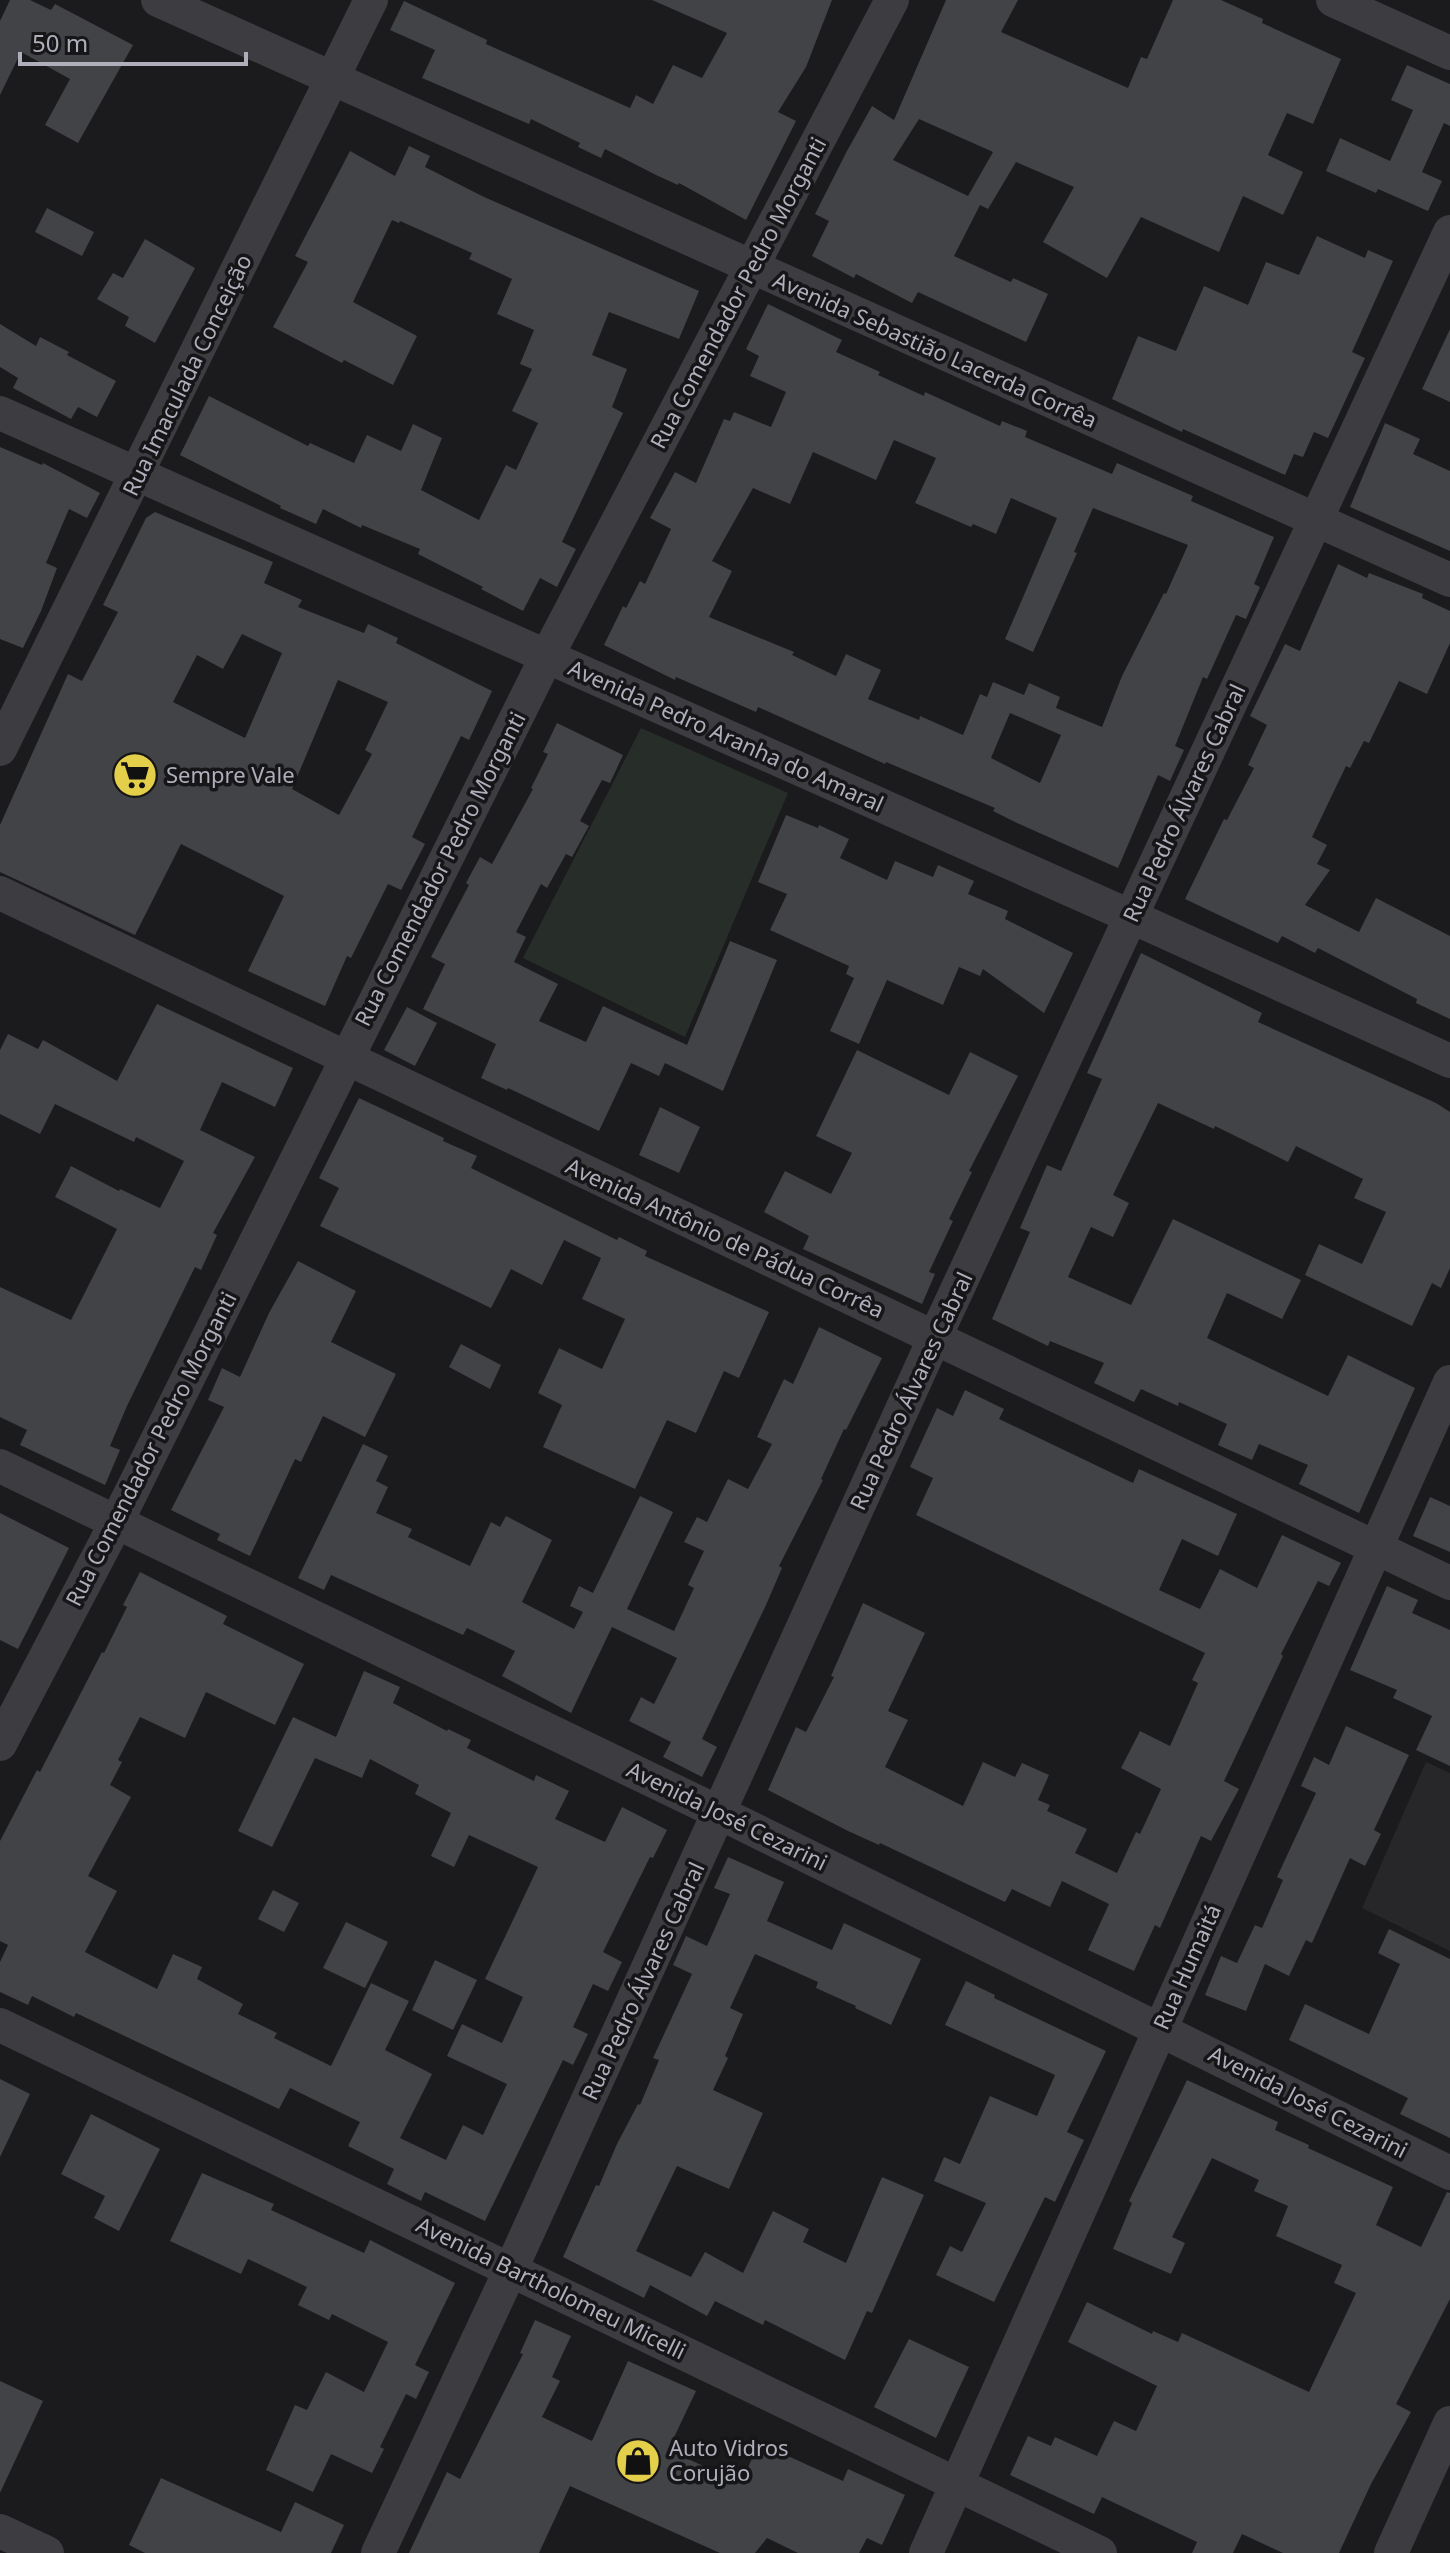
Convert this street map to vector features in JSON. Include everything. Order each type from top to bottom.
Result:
[{"type":"street","name":"Avenida Sebastião Lacerda Corrêa","points":[[158,0],[1450,580]]},
{"type":"street","name":"Rua Imaculada Conceição","points":[[0,749],[371,0]]},
{"type":"street","name":"Rua Comendador Pedro Morganti","points":[[0,1744],[117,1521],[547,656],[892,0]]},
{"type":"street","points":[[1333,0],[1450,53]]},
{"type":"street","name":"Rua Pedro Álvares Cabral","points":[[378,2553],[720,1813],[935,1337],[1450,232]]},
{"type":"street","name":"Avenida Pedro Aranha do Amaral","points":[[0,413],[1450,1061]]},
{"type":"street","name":"Avenida Antônio de Pádua Corrêa","points":[[0,893],[1450,1583]]},
{"type":"street","name":"Rua Humaitá","points":[[926,2553],[1450,1382]]},
{"type":"street","name":"Avenida José Cezarini","points":[[0,1466],[720,1813],[1450,2173]]},
{"type":"street","name":"Avenida Bartholomeu Micelli","points":[[0,2025],[1100,2553]]},
{"type":"street","points":[[1391,2553],[1450,2423]]},
{"type":"street","points":[[0,2531],[47,2553]]},
{"type":"shaded area","points":[[641,728],[788,793],[685,1037],[523,958]]},
{"type":"shaded area","points":[[1426,1762],[1450,1773],[1450,1951],[1362,1908]]},
{"type":"building","points":[[10,0],[30,0],[51,10],[55,4],[133,45],[78,143],[45,125],[70,79],[21,52],[0,95],[0,21]]},
{"type":"building","points":[[652,0],[832,0],[806,67],[778,112],[796,121],[746,220],[679,183],[605,149],[601,158],[578,147],[580,143],[531,119],[529,124],[422,78],[435,50],[390,30],[404,1],[487,40],[486,44],[630,108],[636,95],[653,104],[673,65],[702,78],[727,33]]},
{"type":"building","points":[[946,0],[1018,0],[1001,32],[1128,88],[1141,57],[1147,59],[1173,0],[1221,0],[1263,19],[1262,23],[1341,59],[1313,124],[1287,113],[1268,155],[1303,172],[1283,215],[1243,196],[1219,252],[1141,217],[1107,278],[1043,242],[1074,187],[1016,162],[988,209],[980,205],[954,256],[1011,282],[1013,278],[1048,294],[1026,342],[918,292],[912,303],[856,274],[854,278],[812,256],[829,221],[815,214],[872,106],[894,120]],"holes":[[[919,119],[993,152],[968,196],[893,160]]]},
{"type":"building","points":[[1407,65],[1450,84],[1450,126],[1444,123],[1422,172],[1442,181],[1428,211],[1326,171],[1340,138],[1390,161],[1413,110],[1391,100]]},
{"type":"building","points":[[409,146],[430,156],[425,167],[484,197],[699,291],[679,339],[609,312],[592,355],[627,369],[612,407],[623,413],[562,542],[576,549],[557,587],[540,578],[523,611],[418,554],[420,549],[362,525],[361,528],[323,509],[316,524],[180,455],[209,396],[308,446],[310,443],[354,463],[367,435],[401,451],[413,424],[442,438],[421,490],[479,520],[506,465],[516,470],[538,423],[512,411],[532,369],[520,364],[534,330],[497,314],[512,279],[469,259],[472,253],[392,220],[353,302],[417,336],[393,385],[273,327],[308,262],[295,256],[350,151],[395,176]]},
{"type":"building","points":[[47,208],[94,232],[82,256],[35,232]]},
{"type":"building","points":[[1317,236],[1365,258],[1368,250],[1393,261],[1352,352],[1365,358],[1328,438],[1314,432],[1303,457],[1294,454],[1285,475],[1112,399],[1138,336],[1176,351],[1204,286],[1248,305],[1266,262],[1299,275]]},
{"type":"building","points":[[145,239],[195,268],[155,343],[125,326],[129,317],[97,299],[113,273],[123,278]]},
{"type":"building","points":[[768,304],[842,340],[836,352],[880,372],[878,375],[924,396],[925,392],[1000,426],[1002,421],[1027,431],[1025,437],[1112,474],[1117,463],[1193,496],[1191,501],[1274,537],[1254,584],[1260,587],[1246,619],[1236,615],[1207,679],[1203,677],[1175,746],[1184,750],[1170,781],[1158,775],[1118,868],[1017,823],[993,811],[995,808],[885,764],[758,707],[756,712],[676,677],[675,680],[604,645],[623,606],[626,608],[640,581],[645,584],[671,529],[650,518],[675,472],[696,483],[724,419],[730,421],[734,412],[771,427],[786,392],[750,376],[759,356],[746,349]],"holes":[[[894,440],[936,458],[915,503],[996,534],[1011,498],[1057,518],[1005,639],[1033,652],[1077,553],[1074,552],[1093,508],[1188,545],[1122,676],[1102,727],[1056,708],[1060,697],[1029,683],[1024,695],[993,682],[987,697],[980,694],[963,735],[920,716],[919,720],[868,699],[881,670],[846,654],[836,676],[792,655],[794,652],[709,617],[732,571],[712,561],[753,488],[790,504],[813,452],[876,480]],[[1010,713],[1061,735],[1040,783],[991,758]]]},
{"type":"building","points":[[0,324],[36,346],[40,337],[116,381],[97,417],[78,407],[71,419],[13,388],[18,378],[0,367]]},
{"type":"building","points":[[1450,329],[1450,402],[1422,389]]},
{"type":"building","points":[[1385,423],[1420,439],[1413,454],[1450,471],[1450,551],[1350,507]]},
{"type":"building","points":[[0,447],[43,463],[100,493],[87,518],[69,509],[46,563],[57,568],[23,648],[0,639]]},
{"type":"building","points":[[155,512],[273,562],[264,583],[302,600],[298,607],[364,633],[368,624],[398,638],[396,643],[492,691],[469,740],[461,736],[412,837],[425,844],[401,890],[388,884],[351,958],[347,956],[325,1006],[248,971],[284,896],[181,844],[135,935],[0,872],[0,825],[68,674],[82,681],[118,612],[103,605],[146,518]],"holes":[[[242,634],[282,653],[245,738],[173,702],[197,655],[223,669]],[[338,680],[388,702],[365,750],[372,754],[339,815],[292,789]]]},
{"type":"building","points":[[1338,564],[1367,578],[1369,573],[1423,594],[1422,598],[1450,611],[1450,643],[1427,694],[1399,681],[1369,743],[1364,741],[1350,768],[1346,766],[1312,837],[1327,845],[1317,864],[1330,870],[1305,905],[1359,932],[1376,898],[1450,936],[1450,1019],[1318,948],[1315,953],[1282,936],[1278,943],[1185,899],[1224,819],[1227,820],[1254,768],[1248,765],[1267,725],[1250,716],[1285,644],[1300,651]]},
{"type":"building","points":[[557,723],[623,755],[610,783],[602,780],[580,821],[589,826],[572,857],[566,854],[547,888],[541,884],[516,932],[526,937],[514,962],[558,984],[539,1021],[586,1042],[603,1006],[687,1045],[730,941],[777,960],[723,1091],[665,1063],[659,1076],[631,1063],[599,1131],[481,1078],[496,1044],[423,1009],[445,964],[431,957],[469,885],[466,883],[480,857],[492,864],[533,789],[548,754],[543,752]]},
{"type":"building","points":[[786,815],[818,828],[819,825],[849,839],[840,858],[887,880],[895,861],[933,877],[938,865],[974,881],[968,894],[1008,911],[1005,919],[1073,953],[1044,1013],[983,969],[980,976],[959,967],[943,1005],[887,980],[859,1044],[830,1031],[854,978],[846,974],[849,966],[770,930],[787,894],[758,882]]},
{"type":"building","points":[[1141,953],[1262,1013],[1258,1022],[1450,1112],[1450,1268],[1441,1288],[1432,1283],[1412,1326],[1305,1275],[1319,1244],[1362,1264],[1386,1212],[1354,1198],[1363,1179],[1296,1146],[1288,1162],[1215,1126],[1214,1129],[1158,1103],[1113,1195],[1129,1203],[1113,1237],[1091,1227],[1068,1277],[1131,1305],[1173,1219],[1301,1280],[1282,1319],[1227,1293],[1207,1338],[1328,1396],[1348,1355],[1415,1388],[1359,1513],[1299,1484],[1308,1465],[1259,1444],[1252,1460],[1218,1445],[1227,1424],[1141,1389],[1134,1402],[1094,1383],[1104,1363],[1050,1341],[1048,1346],[992,1319],[1030,1232],[1020,1228],[1047,1165],[1061,1171],[1102,1079],[1087,1073]]},
{"type":"building","points":[[157,1004],[293,1068],[275,1107],[222,1082],[200,1130],[255,1157],[213,1233],[217,1235],[201,1270],[195,1267],[127,1406],[110,1446],[120,1450],[105,1485],[20,1445],[27,1430],[0,1417],[0,1287],[71,1320],[117,1229],[55,1197],[71,1166],[160,1208],[184,1161],[136,1137],[134,1142],[55,1104],[40,1134],[0,1114],[0,1050],[8,1034],[38,1049],[43,1040],[117,1081]]},
{"type":"building","points":[[407,1007],[437,1023],[415,1066],[384,1050]]},
{"type":"building","points":[[857,1050],[949,1095],[970,1052],[1018,1076],[969,1171],[972,1172],[949,1219],[953,1221],[929,1272],[935,1274],[922,1304],[803,1249],[809,1236],[764,1212],[785,1171],[831,1194],[852,1153],[816,1136]]},
{"type":"building","points":[[359,1098],[477,1156],[471,1168],[617,1240],[619,1237],[647,1251],[645,1256],[769,1312],[739,1378],[724,1371],[696,1433],[667,1420],[635,1489],[543,1447],[562,1405],[538,1393],[559,1348],[602,1369],[625,1319],[582,1299],[601,1258],[564,1240],[542,1285],[511,1269],[491,1308],[320,1226],[339,1188],[319,1178]]},
{"type":"building","points":[[660,1107],[700,1127],[679,1173],[639,1155]]},
{"type":"building","points":[[298,1261],[356,1291],[331,1342],[396,1374],[365,1437],[323,1416],[301,1462],[295,1459],[250,1556],[217,1540],[220,1534],[171,1510],[224,1407],[208,1400],[222,1368],[240,1377],[269,1313]]},
{"type":"building","points":[[819,1327],[882,1358],[844,1429],[823,1480],[779,1566],[782,1568],[766,1605],[702,1739],[717,1747],[702,1777],[663,1757],[671,1742],[629,1721],[641,1697],[654,1704],[677,1658],[612,1627],[571,1713],[502,1676],[515,1651],[467,1628],[463,1635],[331,1575],[324,1590],[298,1578],[363,1444],[388,1456],[376,1481],[388,1487],[376,1513],[412,1529],[408,1537],[470,1566],[491,1522],[500,1527],[506,1516],[552,1540],[522,1602],[574,1629],[583,1612],[570,1606],[579,1586],[593,1593],[640,1496],[673,1512],[627,1609],[674,1631],[694,1588],[688,1585],[704,1551],[684,1542],[697,1517],[707,1522],[728,1479],[748,1489],[772,1444],[757,1437],[784,1379],[793,1384]]},
{"type":"building","points":[[461,1344],[501,1365],[490,1389],[449,1367]]},
{"type":"building","points":[[965,1390],[1004,1409],[999,1419],[1133,1483],[1139,1469],[1237,1514],[1218,1556],[1182,1539],[1159,1590],[1200,1609],[1220,1569],[1257,1588],[1282,1535],[1341,1563],[1329,1586],[1318,1581],[1281,1654],[1283,1656],[1224,1781],[1239,1789],[1211,1841],[1201,1836],[1160,1928],[1155,1925],[1134,1971],[1088,1950],[1109,1904],[1062,1881],[1050,1907],[1012,1889],[1005,1902],[848,1831],[768,1790],[796,1727],[806,1732],[834,1677],[831,1676],[863,1603],[925,1633],[888,1711],[908,1720],[885,1767],[963,1806],[983,1762],[1015,1777],[1022,1763],[1049,1775],[1038,1800],[1050,1805],[1047,1811],[1087,1829],[1075,1853],[1117,1873],[1136,1832],[1140,1834],[1161,1789],[1121,1768],[1140,1731],[1170,1746],[1198,1683],[1192,1680],[1205,1653],[916,1515],[933,1478],[910,1467],[937,1408],[953,1416]]},
{"type":"building","points":[[1430,1497],[1450,1506],[1450,1552],[1413,1536]]},
{"type":"building","points":[[0,1513],[69,1548],[18,1649],[0,1640]]},
{"type":"building","points":[[140,1572],[227,1616],[223,1624],[304,1664],[275,1725],[206,1692],[185,1738],[140,1717],[118,1760],[122,1762],[110,1785],[131,1797],[88,1876],[117,1891],[85,1952],[157,1989],[173,1954],[202,1967],[197,1979],[243,2004],[238,2014],[277,2033],[274,2038],[331,2066],[371,1983],[409,2001],[385,2050],[432,2074],[400,2138],[446,2160],[463,2125],[483,2135],[507,2084],[447,2056],[462,2024],[502,2043],[523,1997],[485,1979],[538,1867],[469,1835],[454,1867],[431,1856],[451,1813],[415,1794],[419,1785],[370,1759],[362,1778],[315,1758],[272,1847],[238,1831],[293,1717],[336,1737],[364,1671],[400,1687],[393,1703],[471,1740],[467,1748],[534,1781],[536,1775],[569,1791],[555,1819],[605,1842],[622,1807],[667,1830],[653,1858],[650,1857],[603,1952],[622,1962],[608,1991],[593,1984],[573,2027],[588,2034],[573,2065],[563,2060],[485,2221],[425,2192],[421,2201],[387,2184],[394,2169],[348,2146],[360,2122],[290,2088],[279,2109],[76,2013],[74,2017],[32,1996],[28,2005],[0,1992],[0,1962],[8,1945],[0,1941],[0,1841],[104,1653]]},
{"type":"building","points":[[1387,1586],[1418,1600],[1412,1613],[1450,1630],[1450,1766],[1416,1750],[1432,1716],[1393,1698],[1397,1690],[1350,1670]]},
{"type":"building","points":[[1346,1726],[1409,1755],[1374,1830],[1381,1834],[1365,1866],[1350,1858],[1312,1943],[1306,1940],[1289,1976],[1265,1964],[1246,2011],[1205,1995],[1221,1956],[1237,1963],[1255,1925],[1262,1928],[1283,1880],[1277,1877],[1316,1793],[1301,1786],[1314,1757],[1329,1765]]},
{"type":"building","points":[[728,1857],[784,1882],[767,1921],[832,1950],[844,1923],[921,1959],[891,2025],[816,1988],[818,1982],[755,1954],[730,2008],[743,2014],[713,2090],[763,2113],[729,2189],[677,2166],[636,2251],[691,2277],[705,2252],[743,2273],[773,2211],[809,2229],[803,2242],[846,2263],[882,2177],[924,2195],[872,2313],[867,2311],[845,2360],[765,2320],[763,2325],[715,2301],[707,2316],[650,2285],[644,2298],[563,2257],[596,2185],[599,2186],[617,2144],[640,2105],[659,2060],[653,2058],[692,1974],[673,1965],[686,1936],[707,1946],[730,1894],[714,1888]]},
{"type":"building","points":[[273,1890],[299,1903],[284,1932],[258,1919]]},
{"type":"building","points":[[346,1922],[388,1942],[365,1988],[323,1968]]},
{"type":"building","points":[[1389,1929],[1450,1959],[1450,2138],[1400,2114],[1408,2098],[1289,2040],[1305,2004],[1369,2034],[1400,1964],[1378,1953]]},
{"type":"building","points":[[435,1960],[477,1980],[453,2030],[412,2010]]},
{"type":"building","points":[[966,1981],[995,1995],[994,1998],[1106,2051],[1067,2132],[1084,2140],[1055,2202],[1045,2197],[994,2302],[936,2275],[950,2246],[962,2252],[986,2203],[934,2181],[944,2157],[960,2164],[990,2096],[1037,2116],[1055,2075],[945,2025]]},
{"type":"building","points":[[0,2079],[30,2094],[0,2157]]},
{"type":"building","points":[[1187,2080],[1278,2122],[1275,2130],[1393,2187],[1376,2225],[1421,2247],[1447,2192],[1450,2193],[1450,2299],[1396,2404],[1411,2412],[1371,2484],[1339,2553],[1283,2553],[1242,2534],[1233,2553],[1192,2553],[1197,2542],[1102,2497],[1094,2514],[1010,2475],[1028,2436],[1051,2446],[1055,2437],[1097,2456],[1114,2421],[1136,2431],[1157,2386],[1068,2342],[1087,2302],[1152,2334],[1153,2331],[1178,2342],[1182,2333],[1309,2392],[1356,2293],[1334,2283],[1342,2265],[1276,2236],[1288,2206],[1254,2191],[1259,2180],[1212,2158],[1172,2237],[1185,2243],[1171,2274],[1113,2249],[1132,2203],[1129,2201]]},
{"type":"building","points":[[91,2114],[160,2149],[119,2231],[94,2218],[105,2196],[61,2174]]},
{"type":"building","points":[[202,2173],[274,2204],[271,2210],[364,2253],[370,2240],[455,2283],[415,2365],[429,2372],[416,2399],[406,2394],[380,2447],[384,2449],[372,2473],[331,2454],[313,2492],[266,2470],[295,2405],[307,2410],[326,2372],[364,2392],[388,2342],[332,2314],[329,2320],[298,2305],[307,2287],[248,2259],[241,2274],[170,2241]]},
{"type":"building","points":[[535,2320],[571,2336],[552,2377],[560,2381],[542,2417],[592,2441],[628,2361],[696,2391],[668,2450],[741,2483],[759,2443],[843,2481],[848,2469],[905,2495],[882,2545],[867,2538],[859,2553],[798,2553],[767,2538],[755,2553],[720,2553],[570,2486],[539,2553],[409,2553],[447,2472],[460,2479],[523,2354],[520,2353]]},
{"type":"building","points":[[909,2339],[969,2367],[936,2438],[874,2407]]},
{"type":"building","points":[[0,2381],[43,2401],[0,2493]]},
{"type":"building","points":[[161,2478],[281,2532],[295,2502],[344,2525],[331,2553],[145,2553],[129,2545]]},
{"type":"place","name":"Sempre Vale","points":[[135,775]]},
{"type":"place","name":"Auto Vidros Corujão","points":[[638,2461]]}]
